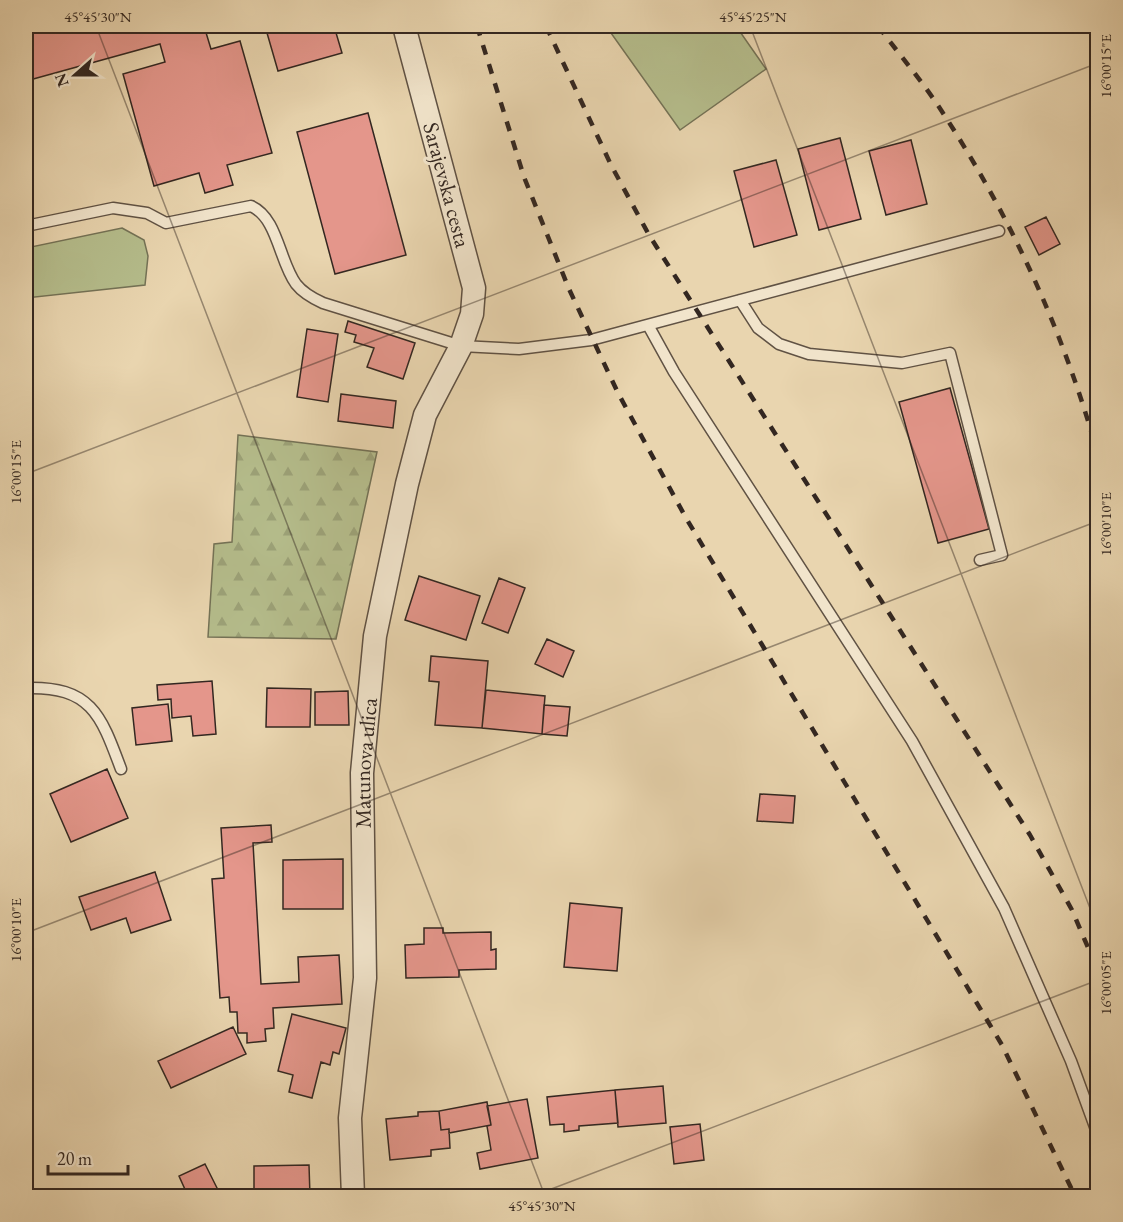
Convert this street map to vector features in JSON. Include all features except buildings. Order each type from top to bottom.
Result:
[{"type":"street","name":"Sarajevska cesta","points":[[404,26],[474,288],[472,314],[461,346]]},
{"type":"street","name":"Matunova ulica","points":[[353,1197],[350,1118],[365,978],[362,773],[375,636],[407,484],[425,415],[461,346]]},
{"type":"lane","points":[[26,226],[113,208],[147,213],[166,223],[251,206],[262,211],[269,222],[287,270],[297,286],[307,296],[461,346],[519,349],[591,340],[999,231]]},
{"type":"lane","points":[[740,300],[758,328],[779,344],[809,354],[902,363],[950,353],[1002,555],[980,560]]},
{"type":"lane","points":[[648,325],[674,372],[918,752],[1004,908],[1071,1061],[1098,1135]]},
{"type":"lane","points":[[26,688],[40,688],[71,694],[97,712],[121,769]]},
{"type":"green space","points":[[606,26],[736,26],[766,69],[680,130]]},
{"type":"green space","points":[[122,228],[144,240],[148,256],[145,285],[26,298],[26,248]]},
{"type":"green space","points":[[238,435],[377,452],[336,639],[208,637],[214,544],[232,542]]},
{"type":"railway","points":[[477,26],[524,177],[569,289],[618,393],[686,518],[1002,1045],[1075,1196]]},
{"type":"railway","points":[[546,26],[611,165],[649,235],[1030,835],[1072,910],[1098,971]]},
{"type":"railway","points":[[878,26],[941,110],[966,150],[1012,234],[1052,320],[1069,364],[1098,455]]}]
